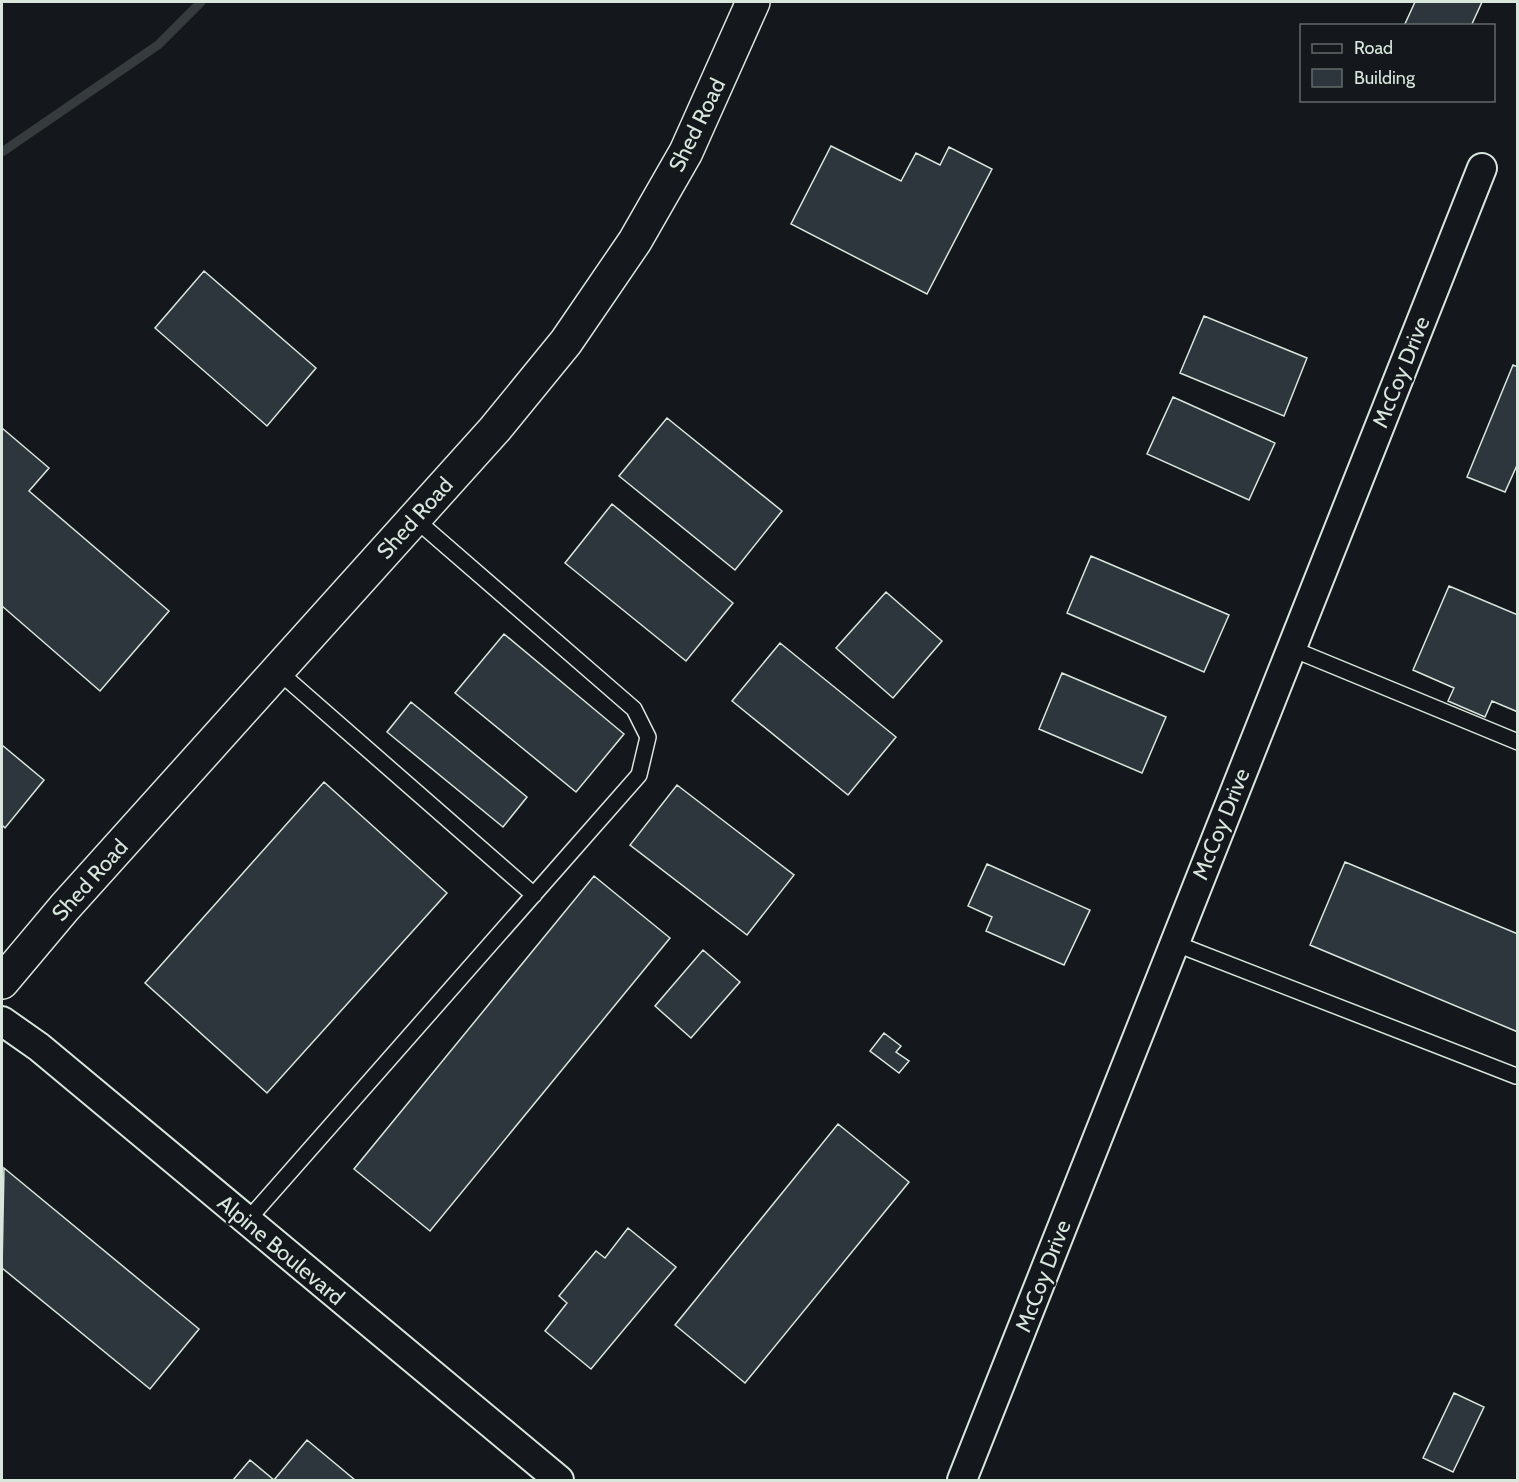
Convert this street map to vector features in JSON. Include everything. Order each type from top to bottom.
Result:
[{"type":"street","name":"Shed Road","points":[[2,982],[495,429],[566,342],[635,241],[686,152],[753,2]]},
{"type":"street","name":"McCoy Drive","points":[[963,1480],[1290,648],[1482,168]]},
{"type":"street","name":"Alpine Boulevard","points":[[2,1021],[39,1047],[246,1222],[559,1480]]},
{"type":"lane","points":[[246,1222],[639,775],[648,737],[634,709],[415,519]]},
{"type":"lane","points":[[1290,648],[1518,742]]},
{"type":"lane","points":[[278,671],[534,895]]},
{"type":"lane","points":[[1174,943],[1516,1076]]},
{"type":"building","points":[[1415,2],[1482,2],[1472,24],[1405,24]]},
{"type":"building","points":[[831,146],[901,181],[916,153],[940,165],[949,147],[992,169],[927,294],[791,224]]},
{"type":"building","points":[[204,271],[316,368],[267,426],[155,328]]},
{"type":"building","points":[[1204,316],[1307,358],[1284,416],[1180,373]]},
{"type":"building","points":[[1513,365],[1518,367],[1518,463],[1505,492],[1467,477]]},
{"type":"building","points":[[1173,397],[1275,443],[1249,500],[1147,454]]},
{"type":"building","points":[[667,418],[782,511],[735,570],[619,476]]},
{"type":"building","points":[[2,428],[49,468],[29,491],[169,611],[100,691],[2,606]]},
{"type":"building","points":[[612,504],[733,603],[686,661],[565,563]]},
{"type":"building","points":[[1091,556],[1229,615],[1204,672],[1067,613]]},
{"type":"building","points":[[1449,586],[1518,615],[1518,712],[1492,701],[1485,717],[1448,701],[1454,688],[1413,670]]},
{"type":"building","points":[[886,592],[942,641],[893,698],[836,648]]},
{"type":"building","points":[[504,634],[624,734],[576,792],[455,693]]},
{"type":"building","points":[[780,643],[896,737],[848,795],[732,701]]},
{"type":"building","points":[[1062,673],[1166,717],[1142,773],[1039,729]]},
{"type":"building","points":[[411,702],[527,797],[503,827],[387,732]]},
{"type":"building","points":[[2,745],[44,780],[5,828],[2,825]]},
{"type":"building","points":[[324,782],[447,893],[267,1093],[145,983]]},
{"type":"building","points":[[677,785],[794,875],[747,935],[630,845]]},
{"type":"building","points":[[1345,862],[1518,934],[1518,1032],[1310,945]]},
{"type":"building","points":[[987,864],[1090,910],[1064,965],[986,931],[992,917],[968,906]]},
{"type":"building","points":[[594,876],[670,938],[430,1231],[354,1169]]},
{"type":"building","points":[[703,950],[740,982],[691,1038],[655,1006]]},
{"type":"building","points":[[884,1033],[901,1046],[896,1052],[909,1061],[899,1073],[870,1051]]},
{"type":"building","points":[[838,1124],[909,1182],[745,1383],[675,1325]]},
{"type":"building","points":[[4,1168],[199,1329],[150,1389],[2,1268]]},
{"type":"building","points":[[628,1228],[676,1267],[591,1369],[545,1331],[567,1303],[559,1296],[596,1251],[605,1258]]},
{"type":"building","points":[[1454,1393],[1484,1407],[1453,1472],[1423,1458]]},
{"type":"building","points":[[307,1440],[355,1480],[274,1480]]},
{"type":"building","points":[[250,1460],[274,1480],[233,1480]]},
{"type":"waterway","points":[[2,152],[158,45],[201,2]]}]
